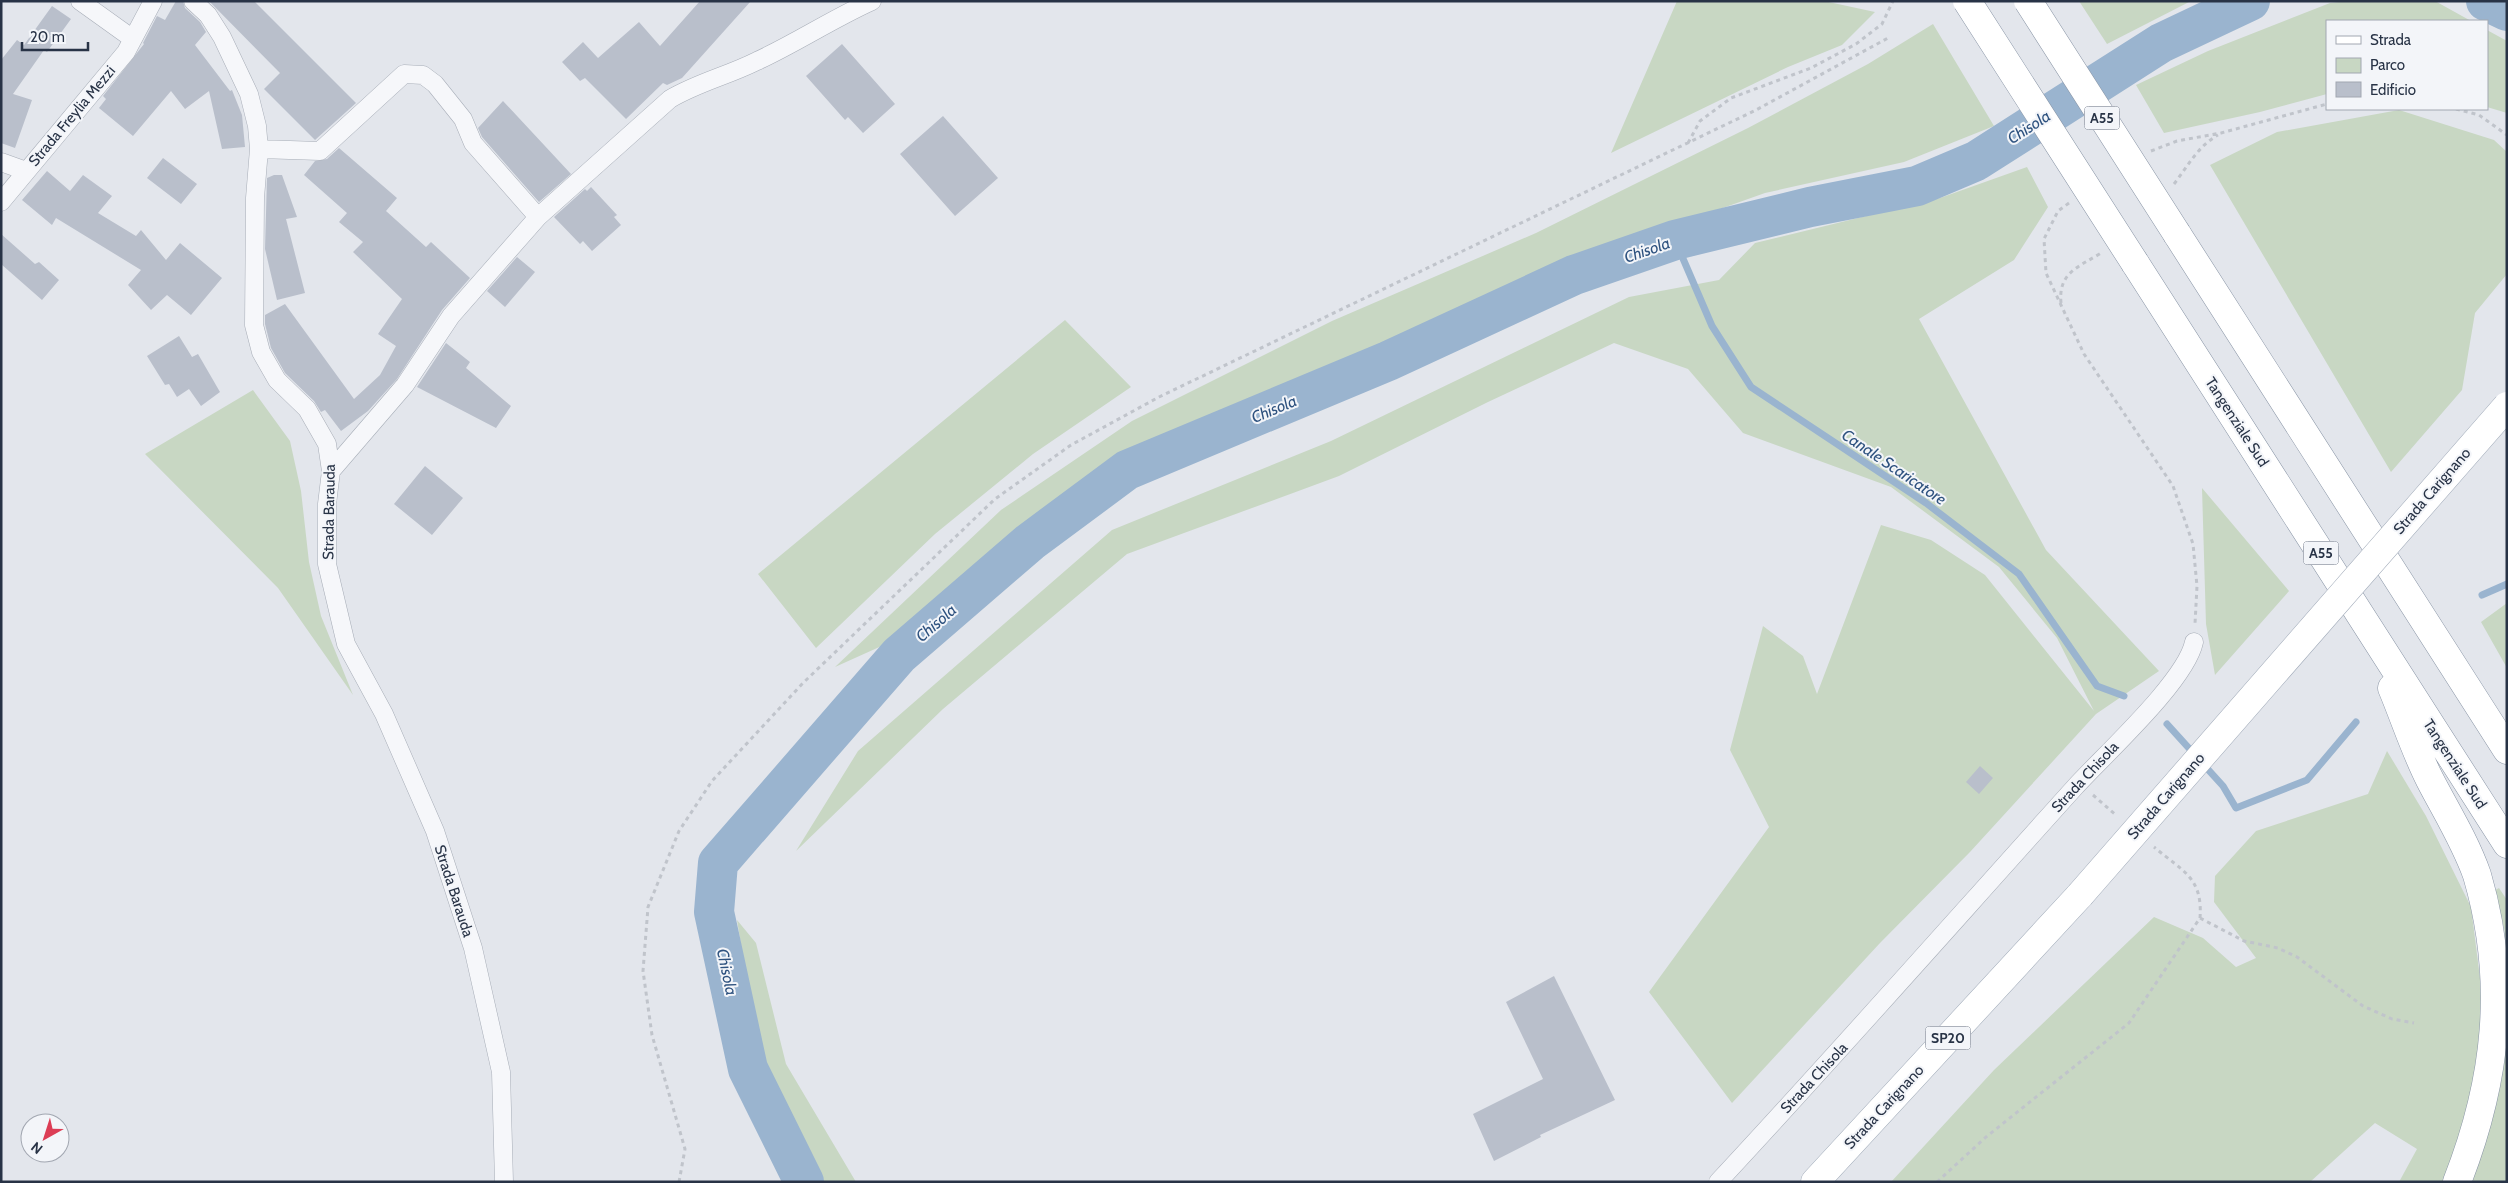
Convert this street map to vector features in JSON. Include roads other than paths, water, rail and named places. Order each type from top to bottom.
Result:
[{"type":"main road","name":"Tangenziale Sud","points":[[1967,1],[2507,844]]},
{"type":"main road","name":"A55","points":[[2028,1],[2507,750]]},
{"type":"main road","name":"Strada Carignano","points":[[1816,1181],[2080,895],[2507,406]]},
{"type":"main road","points":[[2365,622],[2429,778],[2456,827],[2476,873],[2490,916],[2496,959],[2496,1041],[2481,1112],[2457,1182]]},
{"type":"street","points":[[80,1],[133,39]]},
{"type":"street","name":"Strada Freylia Mezzi","points":[[1,202],[126,52],[152,1]]},
{"type":"street","name":"Strada Barauda","points":[[193,1],[208,15],[236,62],[249,94],[257,126],[259,149],[255,198],[254,325],[261,352],[277,380],[307,408],[327,444],[332,470],[327,504],[327,564],[346,644],[384,714],[435,831],[473,948],[501,1072],[504,1182]]},
{"type":"street","points":[[332,470],[405,385],[451,316],[538,217],[670,99],[694,85],[755,62],[866,2]]},
{"type":"street","points":[[259,149],[320,151],[404,74],[422,75],[435,84],[463,119],[473,143],[538,217]]},
{"type":"street","points":[[1,162],[26,171]]},
{"type":"street","name":"Strada Chisola","points":[[1718,1182],[1831,1060],[2078,784],[2163,693],[2187,663],[2194,642]]},
{"type":"waterway","name":"Chisola","points":[[804,1182],[748,1069],[714,912],[718,863],[899,655],[1030,542],[1127,470],[1388,361],[1574,275],[1675,240],[1810,207],[1917,186],[1976,161],[2161,43],[2250,1]]},
{"type":"waterway","name":"Chisola","points":[[2486,1],[2507,11]]},
{"type":"waterway","name":"Canale Scaricatore","points":[[1675,240],[1712,326],[1751,387],[1926,503],[2019,574],[2097,686],[2124,696]]},
{"type":"waterway","name":"Canale Scaricatore","points":[[2482,595],[2507,584]]},
{"type":"waterway","name":"Canale Scaricatore","points":[[2203,764],[2223,786],[2236,808],[2307,780],[2356,722]]},
{"type":"waterway","name":"Canale Scaricatore","points":[[2167,724],[2196,756]]}]
